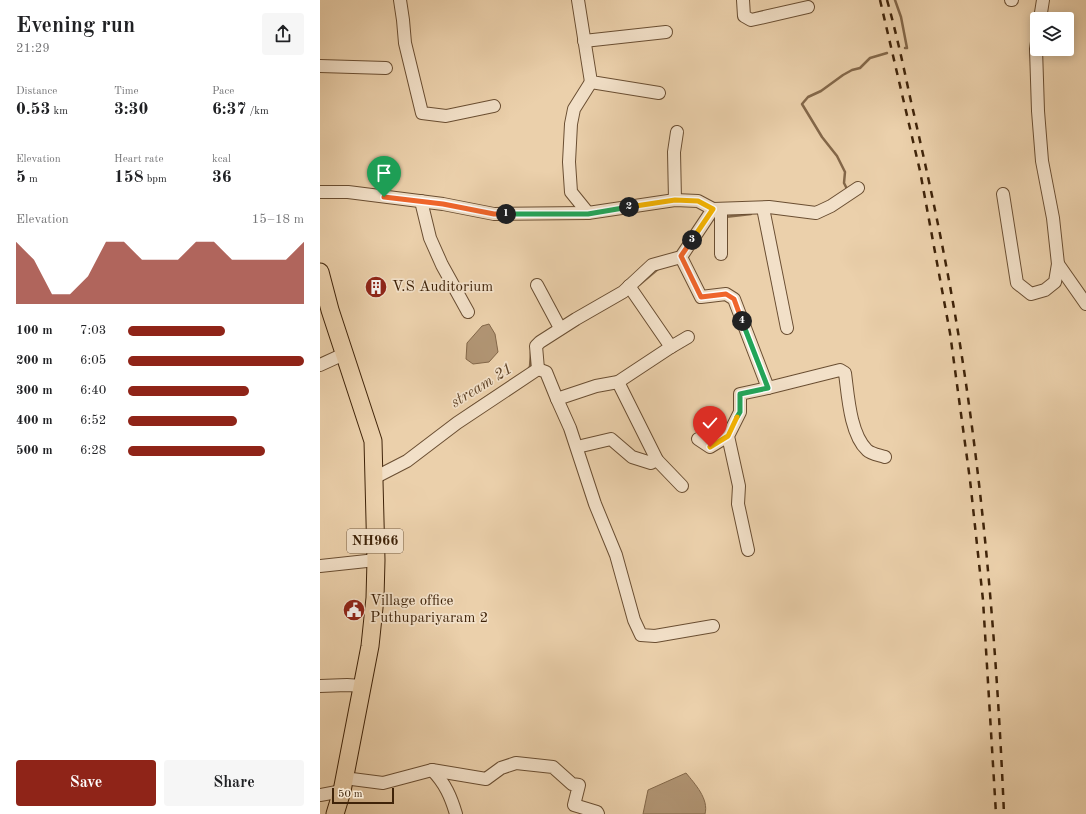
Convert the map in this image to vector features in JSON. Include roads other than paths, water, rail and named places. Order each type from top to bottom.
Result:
[{"type":"highway","name":"NH966","points":[[321,278],[373,441],[374,478],[376,560],[375,598],[370,646],[343,784],[335,814]]},
{"type":"street","points":[[400,0],[405,43],[422,113],[446,116],[494,106]]},
{"type":"street","points":[[578,0],[590,82],[574,109],[571,124],[569,162],[571,192],[588,214]]},
{"type":"street","points":[[743,0],[744,16],[751,20],[808,7]]},
{"type":"street","points":[[1041,12],[1043,0]]},
{"type":"street","points":[[584,41],[666,32]]},
{"type":"street","points":[[1003,194],[1017,283],[1031,294],[1045,290],[1055,282],[1058,264],[1053,218],[1042,161],[1038,111],[1036,56]]},
{"type":"street","points":[[320,66],[386,68]]},
{"type":"street","points":[[590,82],[659,93]]},
{"type":"street","points":[[675,200],[674,152],[677,132]]},
{"type":"street","points":[[320,192],[348,192],[421,201],[494,214],[588,214],[675,200],[698,201],[717,209],[769,207],[816,213],[831,206],[852,192]]},
{"type":"street","points":[[421,201],[430,238],[442,265],[468,312]]},
{"type":"street","points":[[763,208],[787,328]]},
{"type":"street","points":[[717,209],[721,254]]},
{"type":"street","points":[[538,369],[536,346],[560,328],[623,292],[652,265],[681,256],[717,209]]},
{"type":"street","points":[[681,256],[701,297],[726,294],[734,299],[768,388]]},
{"type":"street","points":[[1058,264],[1086,304]]},
{"type":"street","points":[[537,286],[560,328]]},
{"type":"street","points":[[629,286],[671,347]]},
{"type":"street","points":[[557,399],[596,386],[618,382],[688,336]]},
{"type":"street","points":[[320,365],[344,354]]},
{"type":"street","points":[[538,369],[546,372],[570,428],[595,504],[616,555],[634,620],[641,635],[655,636],[713,626]]},
{"type":"street","points":[[374,478],[407,461],[457,423],[538,369]]},
{"type":"street","points":[[698,439],[710,447],[728,436],[740,412],[740,394],[840,370],[845,374],[851,417],[862,443],[868,451],[885,457]]},
{"type":"street","points":[[618,382],[657,460],[682,486]]},
{"type":"street","points":[[728,436],[739,486],[738,504],[748,550]]},
{"type":"street","points":[[577,447],[611,439],[632,457],[651,464],[657,460]]},
{"type":"street","points":[[320,566],[376,560]]},
{"type":"street","points":[[320,686],[362,686]]},
{"type":"street","points":[[320,795],[343,784],[382,783],[432,770],[486,779],[501,768],[516,763],[553,767],[572,784],[579,785],[574,805],[597,812],[598,814]]},
{"type":"street","points":[[432,770],[441,779],[451,797],[456,814]]},
{"type":"waterway","points":[[895,0],[901,17],[907,48],[905,48]]},
{"type":"waterway","points":[[848,191],[844,183],[845,172],[837,156],[822,137],[802,104],[808,97],[821,91],[843,75],[860,68],[870,58],[887,53]]},
{"type":"waterway","name":"stream 21","points":[[725,217],[751,214]]},
{"type":"waterway","name":"stream 21","points":[[639,285],[658,269]]},
{"type":"waterway","name":"stream 21","points":[[529,368],[531,352]]},
{"type":"waterway","name":"stream 21","points":[[468,409],[494,392]]},
{"type":"railway","points":[[880,0],[920,171],[950,333],[970,480],[983,600],[996,814]]},
{"type":"railway","points":[[887,0],[902,60],[936,214],[948,273],[967,392],[988,572],[998,693],[1004,814]]},
{"type":"place","name":"V.S Auditorium","points":[[376,287]]},
{"type":"place","name":"Village office Puthupariyaram 2","points":[[354,610]]}]
